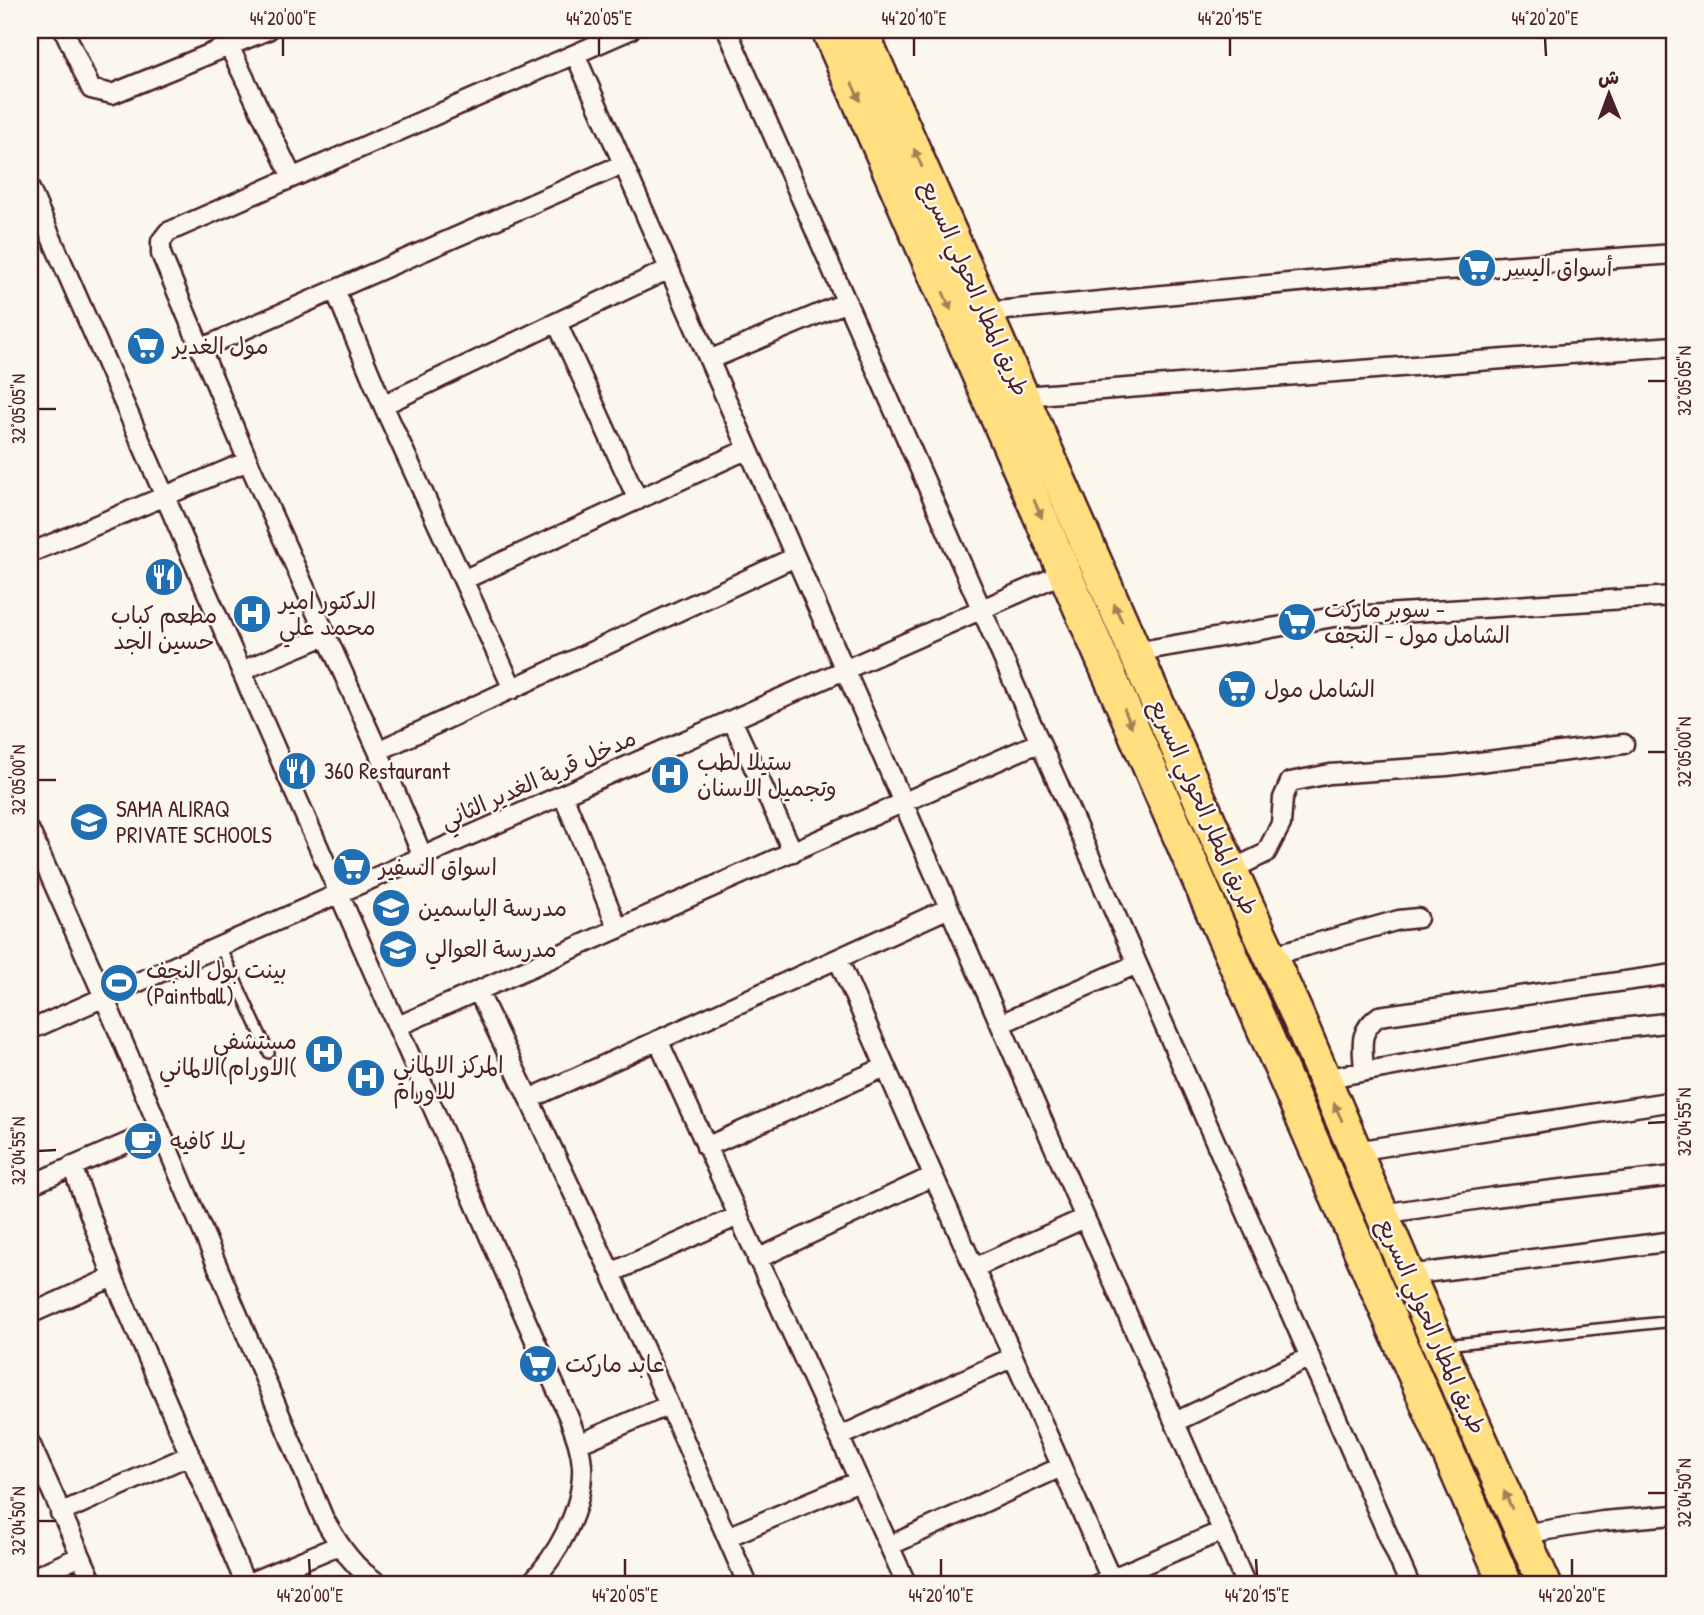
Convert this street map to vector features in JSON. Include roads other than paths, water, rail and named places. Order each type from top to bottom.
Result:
[{"type":"highway","name":"طريق المطار الحولي السريع","points":[[828,30],[1506,1585]]},
{"type":"highway","name":"طريق المطار الحولي السريع","points":[[861,30],[1295,1010],[1354,1151],[1545,1585]]},
{"type":"highway","points":[[1229,952],[1266,947]]},
{"type":"highway","points":[[1261,1024],[1276,1011],[1295,1010]]},
{"type":"street","points":[[64,30],[91,89],[112,94],[268,30]]},
{"type":"street","points":[[423,856],[379,751],[248,461],[161,254],[161,241],[168,232],[575,54],[597,36],[630,30]]},
{"type":"street","points":[[727,30],[1310,1357],[1405,1584]]},
{"type":"street","points":[[229,46],[292,177]]},
{"type":"street","points":[[575,54],[1246,1585]]},
{"type":"street","points":[[202,348],[623,164]]},
{"type":"street","points":[[30,189],[569,1418],[578,1444],[582,1468],[579,1492],[558,1549],[529,1585]]},
{"type":"street","points":[[986,312],[1362,276],[1674,254]]},
{"type":"street","points":[[383,405],[669,269]]},
{"type":"street","points":[[335,290],[383,405],[513,689]]},
{"type":"street","points":[[709,360],[847,302]]},
{"type":"street","points":[[557,323],[638,500]]},
{"type":"street","points":[[1023,396],[1674,346]]},
{"type":"street","points":[[463,580],[748,449]]},
{"type":"street","points":[[30,553],[248,461]]},
{"type":"street","points":[[379,751],[795,558]]},
{"type":"street","name":"مدخل قرية الغدير الثاني","points":[[30,1030],[1066,572]]},
{"type":"street","points":[[1135,652],[1334,617],[1674,596]]},
{"type":"street","points":[[241,671],[325,636]]},
{"type":"street","points":[[732,720],[793,852]]},
{"type":"street","points":[[398,1026],[1040,742]]},
{"type":"street","points":[[1231,870],[1266,853],[1281,824],[1283,798],[1290,782],[1330,775],[1447,766],[1624,744]]},
{"type":"street","points":[[563,794],[618,929]]},
{"type":"street","points":[[30,831],[104,997],[324,1518],[352,1562],[382,1585]]},
{"type":"street","points":[[529,1099],[949,908]]},
{"type":"street","points":[[1266,947],[1418,918]]},
{"type":"street","points":[[838,959],[1061,1467],[1103,1582],[1222,1531]]},
{"type":"street","points":[[1000,1024],[1138,964]]},
{"type":"street","points":[[1364,1071],[1363,1034],[1368,1024],[1379,1016],[1674,974]]},
{"type":"street","points":[[478,991],[611,1273],[748,1585]]},
{"type":"street","points":[[1323,1079],[1570,1034],[1674,1023]]},
{"type":"street","points":[[657,1040],[907,1585]]},
{"type":"street","points":[[706,1147],[885,1067]]},
{"type":"street","points":[[1354,1151],[1674,1101]]},
{"type":"street","points":[[30,1185],[159,1129]]},
{"type":"street","points":[[72,1166],[113,1277],[246,1585],[339,1545]]},
{"type":"street","points":[[757,1259],[933,1176]]},
{"type":"street","points":[[1382,1214],[1494,1197],[1674,1177]]},
{"type":"street","points":[[611,1273],[738,1216]]},
{"type":"street","points":[[974,1268],[1085,1218]]},
{"type":"street","points":[[1408,1275],[1674,1241]]},
{"type":"street","points":[[30,1314],[113,1277]]},
{"type":"street","points":[[839,1437],[1013,1357]]},
{"type":"street","points":[[1175,1422],[1310,1357]]},
{"type":"street","points":[[578,1444],[669,1405]]},
{"type":"street","points":[[30,1445],[94,1585]]},
{"type":"street","points":[[60,1514],[190,1455]]},
{"type":"street","points":[[889,1546],[1061,1467]]},
{"type":"street","points":[[727,1536],[859,1481]]},
{"type":"street","points":[[1522,1534],[1604,1521],[1674,1515]]},
{"type":"street","points":[[30,1579],[81,1556]]},
{"type":"lane","points":[[220,946],[268,1053]]},
{"type":"lane","points":[[1440,1346],[1674,1321]]},
{"type":"place","name":"أسواق اليسر","points":[[1477,268]]},
{"type":"place","name":"مول الغدير","points":[[146,346]]},
{"type":"place","name":"مطعم كباب حسين الجد","points":[[164,577]]},
{"type":"place","name":"الدكتور امير محمد علي","points":[[252,614]]},
{"type":"place","name":"سوبر ماركت - الشامل مول - النجف","points":[[1297,622]]},
{"type":"place","name":"الشامل مول","points":[[1237,689]]},
{"type":"place","name":"360 Restaurant","points":[[297,771]]},
{"type":"place","name":"ستيلا لطب وتجميل الاسنان","points":[[670,775]]},
{"type":"place","name":"SAMA ALIRAQ PRIVATE SCHOOLS","points":[[89,822]]},
{"type":"place","name":"اسواق السفير","points":[[352,867]]},
{"type":"place","name":"مدرسة الياسمين","points":[[391,908]]},
{"type":"place","name":"مدرسة العوالي","points":[[398,949]]},
{"type":"place","name":"بينت بول النجف (Paintball)","points":[[119,983]]},
{"type":"place","name":"مستشفى الاورام)الالماني(","points":[[324,1054]]},
{"type":"place","name":"المركز الالماني للاورام","points":[[366,1078]]},
{"type":"place","name":"يـلا كافيه","points":[[143,1141]]},
{"type":"place","name":"عابد ماركت","points":[[538,1364]]}]
